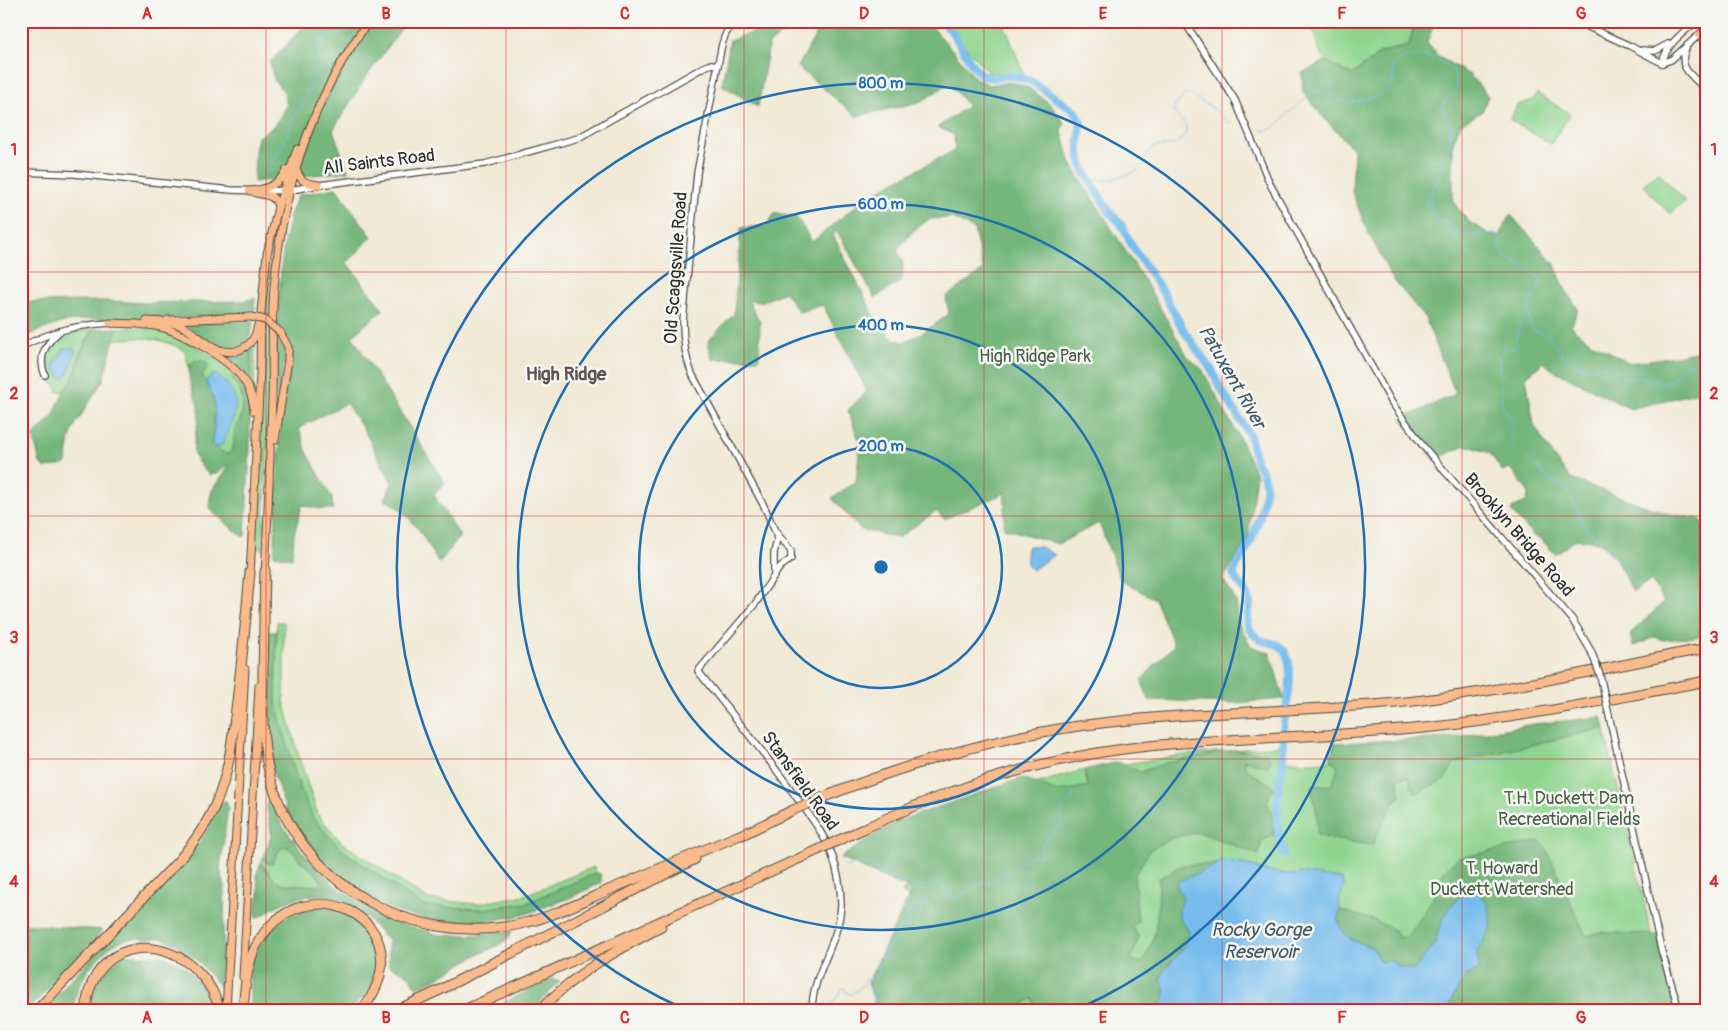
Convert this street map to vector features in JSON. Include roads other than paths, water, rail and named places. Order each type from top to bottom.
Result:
[{"type":"highway","points":[[265,571],[263,735],[274,788],[284,813],[296,834],[317,861],[349,890],[372,904],[413,922],[432,926],[468,930],[503,928],[532,922],[553,914],[747,832]]},
{"type":"highway","points":[[38,1010],[180,859],[198,835],[215,806],[231,753],[250,572]]},
{"type":"highway","points":[[397,1010],[440,990],[747,832],[814,800],[903,767],[945,754],[1011,738],[1110,722],[1397,703],[1499,689],[1707,648]]},
{"type":"highway","points":[[464,1010],[921,804],[1018,771],[1082,756],[1131,748],[1432,727],[1502,718],[1707,681]]},
{"type":"highway","points":[[540,1010],[562,988],[591,966],[621,948],[744,884]]},
{"type":"highway","points":[[242,1010],[249,966],[256,946],[262,938],[275,922],[283,917],[301,908],[322,904],[332,905],[353,912],[369,926],[378,943],[382,962],[380,980],[370,1000],[362,1010]]},
{"type":"highway","points":[[87,1010],[90,986],[101,968],[116,956],[134,948],[145,947],[164,950],[194,966],[209,985],[220,1010]]},
{"type":"main road","points":[[249,191],[266,189],[278,182],[289,168],[308,120],[318,106],[348,51],[369,21]]},
{"type":"main road","points":[[1699,35],[1707,29]]},
{"type":"main road","points":[[226,1010],[255,480],[261,312],[267,254],[278,207],[287,190],[318,106]]},
{"type":"main road","points":[[242,1010],[270,480],[274,289],[287,190],[298,145]]},
{"type":"main road","points":[[296,167],[298,176],[303,180],[319,185]]},
{"type":"main road","points":[[249,191],[272,197],[278,207]]},
{"type":"main road","points":[[146,320],[177,324],[214,348],[234,352],[251,342],[255,336],[261,312]]},
{"type":"main road","points":[[110,323],[252,317],[265,320],[280,332],[288,347],[288,360],[278,416],[270,480]]},
{"type":"main road","points":[[110,323],[151,325],[175,331],[220,357],[242,376],[251,393],[254,404],[255,480]]},
{"type":"street","name":"Old Scaggsville Road","points":[[735,21],[724,37],[696,182],[689,276],[683,321],[683,342],[692,374],[764,506],[775,531],[787,547]]},
{"type":"street","name":"Brooklyn Bridge Road","points":[[1184,21],[1235,100],[1265,174],[1278,200],[1382,387],[1402,419],[1422,446],[1572,619],[1591,651],[1600,675],[1661,949],[1679,1010]]},
{"type":"street","points":[[1575,21],[1662,63],[1671,60],[1699,35]]},
{"type":"street","points":[[1636,49],[1656,51],[1664,48],[1697,21]]},
{"type":"street","points":[[1662,63],[1665,52],[1674,40]]},
{"type":"street","points":[[1690,42],[1683,54],[1683,64],[1685,69],[1702,86]]},
{"type":"street","name":"All Saints Road","points":[[21,172],[75,174],[249,191],[287,190],[486,164],[585,135],[704,66],[718,65]]},
{"type":"street","points":[[21,347],[64,328],[86,324],[110,323]]},
{"type":"street","points":[[45,374],[42,363],[44,350],[51,340],[64,328]]},
{"type":"street","name":"Old Scaggsville Road","points":[[774,576],[775,531]]},
{"type":"street","points":[[774,576],[780,567],[786,563],[791,559],[791,551],[783,546],[775,553],[779,562],[786,563]]},
{"type":"street","name":"Stansfield Road","points":[[774,576],[755,604],[698,671],[787,784],[819,830],[833,859],[840,891],[840,914],[837,932],[812,997],[812,1010]]},
{"type":"water","points":[[71,348],[75,350],[75,353],[68,374],[64,378],[60,377],[53,366],[63,349]]},
{"type":"water","points":[[215,374],[231,390],[235,398],[235,407],[231,425],[222,445],[215,447],[212,444],[214,404],[213,397],[206,383],[209,377]]},
{"type":"water","points":[[1028,546],[1041,547],[1055,555],[1032,570],[1026,559]]},
{"type":"water","name":"Rocky Gorge Reservoir","points":[[1219,860],[1258,867],[1258,870],[1342,879],[1344,888],[1339,899],[1340,910],[1338,920],[1343,931],[1351,940],[1373,948],[1380,962],[1392,961],[1399,967],[1414,970],[1434,945],[1443,919],[1454,902],[1473,886],[1487,904],[1491,927],[1477,951],[1479,970],[1465,976],[1450,1003],[1452,1010],[1158,1010],[1164,999],[1165,990],[1161,979],[1164,970],[1186,944],[1189,931],[1179,918],[1179,907],[1183,899],[1176,883],[1219,864]]},
{"type":"waterway","points":[[270,172],[286,138],[291,121],[305,99],[321,65],[319,54],[322,39],[341,34],[348,21]]},
{"type":"waterway","name":"Patuxent River","points":[[941,21],[952,32],[973,66],[983,76],[994,78],[1011,75],[1031,81],[1076,112],[1081,123],[1079,153],[1084,171],[1111,214],[1121,224],[1132,246],[1164,294],[1184,331],[1213,372],[1217,382],[1250,436],[1256,461],[1262,471],[1266,485],[1261,513],[1252,539],[1233,573],[1249,598],[1248,624],[1253,634],[1263,641],[1283,648],[1289,663],[1290,686],[1283,728],[1283,767],[1279,781],[1277,801],[1278,828],[1284,855]]},
{"type":"waterway","points":[[1262,130],[1270,130],[1276,126],[1314,91],[1327,91],[1347,104],[1379,95],[1389,89],[1392,84],[1394,65],[1408,57],[1432,58],[1448,65],[1454,70],[1457,89],[1445,100],[1442,106],[1451,126],[1450,143],[1442,158],[1442,172],[1428,197],[1428,202],[1431,204],[1435,218],[1452,234],[1473,236],[1497,234],[1504,256],[1539,277],[1540,287],[1531,299],[1528,308],[1531,326],[1533,330],[1549,337],[1559,348],[1563,356],[1576,364],[1594,369],[1610,362],[1617,376],[1634,379],[1647,378],[1664,383],[1672,380],[1687,364],[1692,363],[1707,367]]},
{"type":"waterway","points":[[1091,181],[1128,175],[1141,167],[1153,148],[1172,145],[1180,141],[1185,134],[1186,125],[1174,113],[1174,108],[1185,94],[1189,94],[1213,108],[1227,122],[1233,123]]},
{"type":"waterway","points":[[1428,197],[1424,202],[1432,213]]},
{"type":"waterway","points":[[1440,221],[1448,223],[1461,234]]},
{"type":"waterway","points":[[1513,445],[1511,441],[1512,419],[1502,406],[1499,356],[1503,350],[1517,348],[1518,330],[1528,316]]},
{"type":"waterway","points":[[1536,466],[1550,480],[1567,489],[1585,527],[1621,563],[1637,583],[1640,591]]},
{"type":"waterway","points":[[1458,768],[1523,755]]},
{"type":"waterway","points":[[844,867],[857,864],[870,865],[877,871],[906,885],[919,886],[937,883],[944,889],[945,893],[958,898],[982,882],[989,883],[1010,872],[1016,865],[1033,855],[1038,856],[1042,854],[1041,846],[1054,831],[1063,826],[1062,810],[1072,800],[1073,793]]},
{"type":"waterway","points":[[821,1010],[826,1002],[827,1004],[832,1004],[843,988],[847,993],[851,994],[864,985],[865,980],[881,974],[877,969],[887,954],[885,949],[896,943],[898,929],[910,925],[907,917],[908,911],[921,916],[921,908],[923,904],[928,902],[921,888]]},
{"type":"waterway","points":[[869,979],[873,987],[872,997],[876,999],[872,1002],[876,1010]]},
{"type":"district","name":"High Ridge","points":[[566,374]]},
{"type":"park label","name":"High Ridge Park","points":[[1035,356]]},
{"type":"park label","name":"T.H. Duckett Dam Recreational Fields","points":[[1569,808]]},
{"type":"park label","name":"T. Howard Duckett Watershed","points":[[1502,878]]}]
